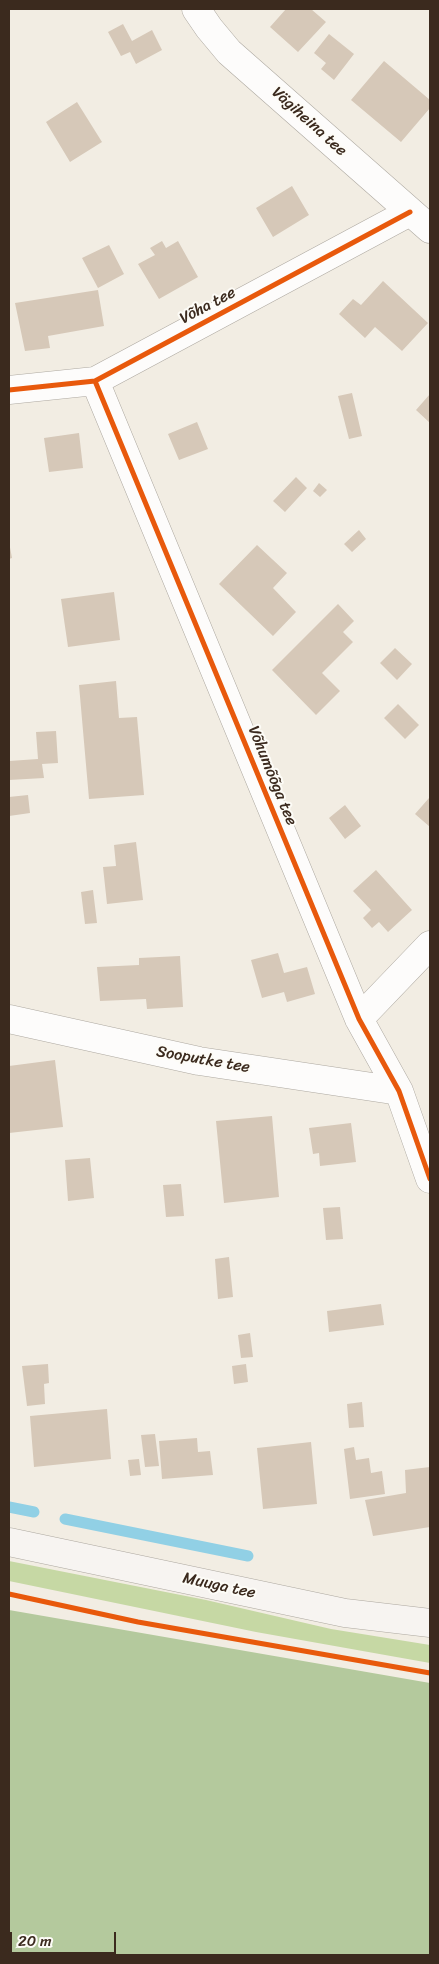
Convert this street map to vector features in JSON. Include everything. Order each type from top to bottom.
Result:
[{"type":"main road","name":"Muuga tee","points":[[9,1542],[345,1613],[430,1623]]},
{"type":"street","name":"Vägiheina tee","points":[[196,9],[208,28],[229,52],[430,229]]},
{"type":"street","name":"Võha tee","points":[[9,390],[95,381],[410,212]]},
{"type":"street","name":"Võhumõõga tee","points":[[95,381],[359,1019],[399,1091],[430,1179]]},
{"type":"street","points":[[359,1019],[430,945]]},
{"type":"street","name":"Sooputke tee","points":[[9,1019],[199,1061],[399,1091]]},
{"type":"green space","points":[[9,1561],[206,1600],[331,1629],[430,1645],[430,1663],[256,1632],[9,1581]]},
{"type":"green space","points":[[9,1610],[430,1683],[430,1955],[9,1955]]},
{"type":"building","points":[[286,9],[311,9],[326,22],[298,52],[270,27]]},
{"type":"building","points":[[123,24],[132,41],[152,30],[162,50],[136,64],[130,52],[121,56],[108,32]]},
{"type":"building","points":[[329,34],[354,54],[334,80],[321,69],[326,63],[314,53]]},
{"type":"building","points":[[384,61],[430,100],[430,108],[401,142],[351,100]]},
{"type":"building","points":[[77,102],[102,142],[70,162],[46,122]]},
{"type":"building","points":[[292,186],[309,215],[273,237],[256,208]]},
{"type":"building","points":[[162,241],[166,248],[178,241],[198,277],[159,299],[138,264],[155,255],[150,248]]},
{"type":"building","points":[[109,245],[124,274],[98,288],[82,258]]},
{"type":"building","points":[[383,281],[428,323],[402,351],[375,327],[365,338],[339,314],[353,299],[361,305]]},
{"type":"building","points":[[98,290],[104,326],[48,336],[50,348],[25,351],[15,303]]},
{"type":"building","points":[[352,393],[362,436],[349,439],[338,396]]},
{"type":"building","points":[[430,394],[430,423],[416,410]]},
{"type":"building","points":[[197,422],[208,449],[179,460],[168,434]]},
{"type":"building","points":[[79,433],[83,468],[49,472],[44,438]]},
{"type":"building","points":[[296,477],[307,488],[285,512],[273,501]]},
{"type":"building","points":[[319,483],[327,490],[320,497],[313,491]]},
{"type":"building","points":[[359,530],[366,539],[352,552],[344,544]]},
{"type":"building","points":[[9,542],[12,558],[9,559]]},
{"type":"building","points":[[257,545],[287,573],[273,588],[296,612],[273,636],[219,584]]},
{"type":"building","points":[[114,592],[120,640],[68,647],[61,599]]},
{"type":"building","points":[[338,604],[354,621],[343,632],[353,642],[322,673],[340,691],[316,715],[272,670]]},
{"type":"building","points":[[395,648],[412,664],[397,680],[380,663]]},
{"type":"building","points":[[116,681],[119,718],[137,717],[144,795],[89,799],[79,685]]},
{"type":"building","points":[[398,704],[419,725],[405,739],[384,718]]},
{"type":"building","points":[[56,731],[58,763],[42,764],[44,778],[9,780],[9,761],[38,759],[36,732]]},
{"type":"building","points":[[28,795],[30,813],[9,816],[9,797]]},
{"type":"building","points":[[430,799],[430,827],[415,814]]},
{"type":"building","points":[[345,805],[361,826],[345,839],[329,818]]},
{"type":"building","points":[[136,842],[143,900],[107,904],[103,867],[116,866],[114,845]]},
{"type":"building","points":[[376,870],[412,910],[388,932],[379,922],[372,928],[363,918],[371,910],[353,891]]},
{"type":"building","points":[[93,890],[97,923],[85,924],[81,892]]},
{"type":"building","points":[[278,953],[284,973],[307,967],[315,994],[287,1002],[284,992],[262,998],[251,960]]},
{"type":"building","points":[[180,956],[183,1007],[147,1009],[146,999],[100,1001],[97,967],[139,965],[139,958]]},
{"type":"building","points":[[55,1060],[63,1127],[9,1133],[9,1066]]},
{"type":"building","points":[[272,1116],[279,1197],[224,1203],[216,1121]]},
{"type":"building","points":[[351,1123],[356,1162],[320,1166],[319,1153],[313,1154],[309,1128]]},
{"type":"building","points":[[90,1158],[94,1198],[68,1201],[65,1160]]},
{"type":"building","points":[[181,1184],[184,1216],[166,1217],[163,1185]]},
{"type":"building","points":[[340,1207],[343,1239],[326,1240],[323,1208]]},
{"type":"building","points":[[229,1257],[233,1297],[218,1299],[215,1259]]},
{"type":"building","points":[[381,1304],[384,1325],[329,1332],[327,1311]]},
{"type":"building","points":[[250,1333],[253,1357],[241,1358],[238,1335]]},
{"type":"building","points":[[48,1364],[49,1383],[44,1384],[45,1404],[27,1406],[22,1366]]},
{"type":"building","points":[[246,1364],[248,1382],[234,1384],[232,1366]]},
{"type":"building","points":[[362,1402],[364,1427],[349,1428],[347,1404]]},
{"type":"building","points":[[107,1409],[111,1459],[34,1467],[30,1416]]},
{"type":"building","points":[[155,1434],[159,1466],[145,1467],[141,1435]]},
{"type":"building","points":[[197,1438],[198,1452],[210,1451],[213,1475],[162,1479],[159,1441]]},
{"type":"building","points":[[311,1442],[317,1504],[263,1509],[257,1448]]},
{"type":"building","points":[[354,1447],[356,1460],[369,1458],[371,1473],[382,1471],[385,1494],[350,1499],[344,1449]]},
{"type":"building","points":[[139,1459],[141,1475],[130,1476],[128,1460]]},
{"type":"building","points":[[430,1467],[430,1527],[373,1536],[365,1500],[406,1493],[405,1470]]},
{"type":"waterway","points":[[9,1507],[34,1512]]},
{"type":"waterway","points":[[65,1519],[248,1556]]},
{"type":"cycle path","points":[[9,390],[95,381],[410,212]]},
{"type":"cycle path","points":[[95,381],[359,1019],[399,1091],[430,1179]]},
{"type":"cycle path","points":[[9,1594],[138,1622],[430,1673]]}]
